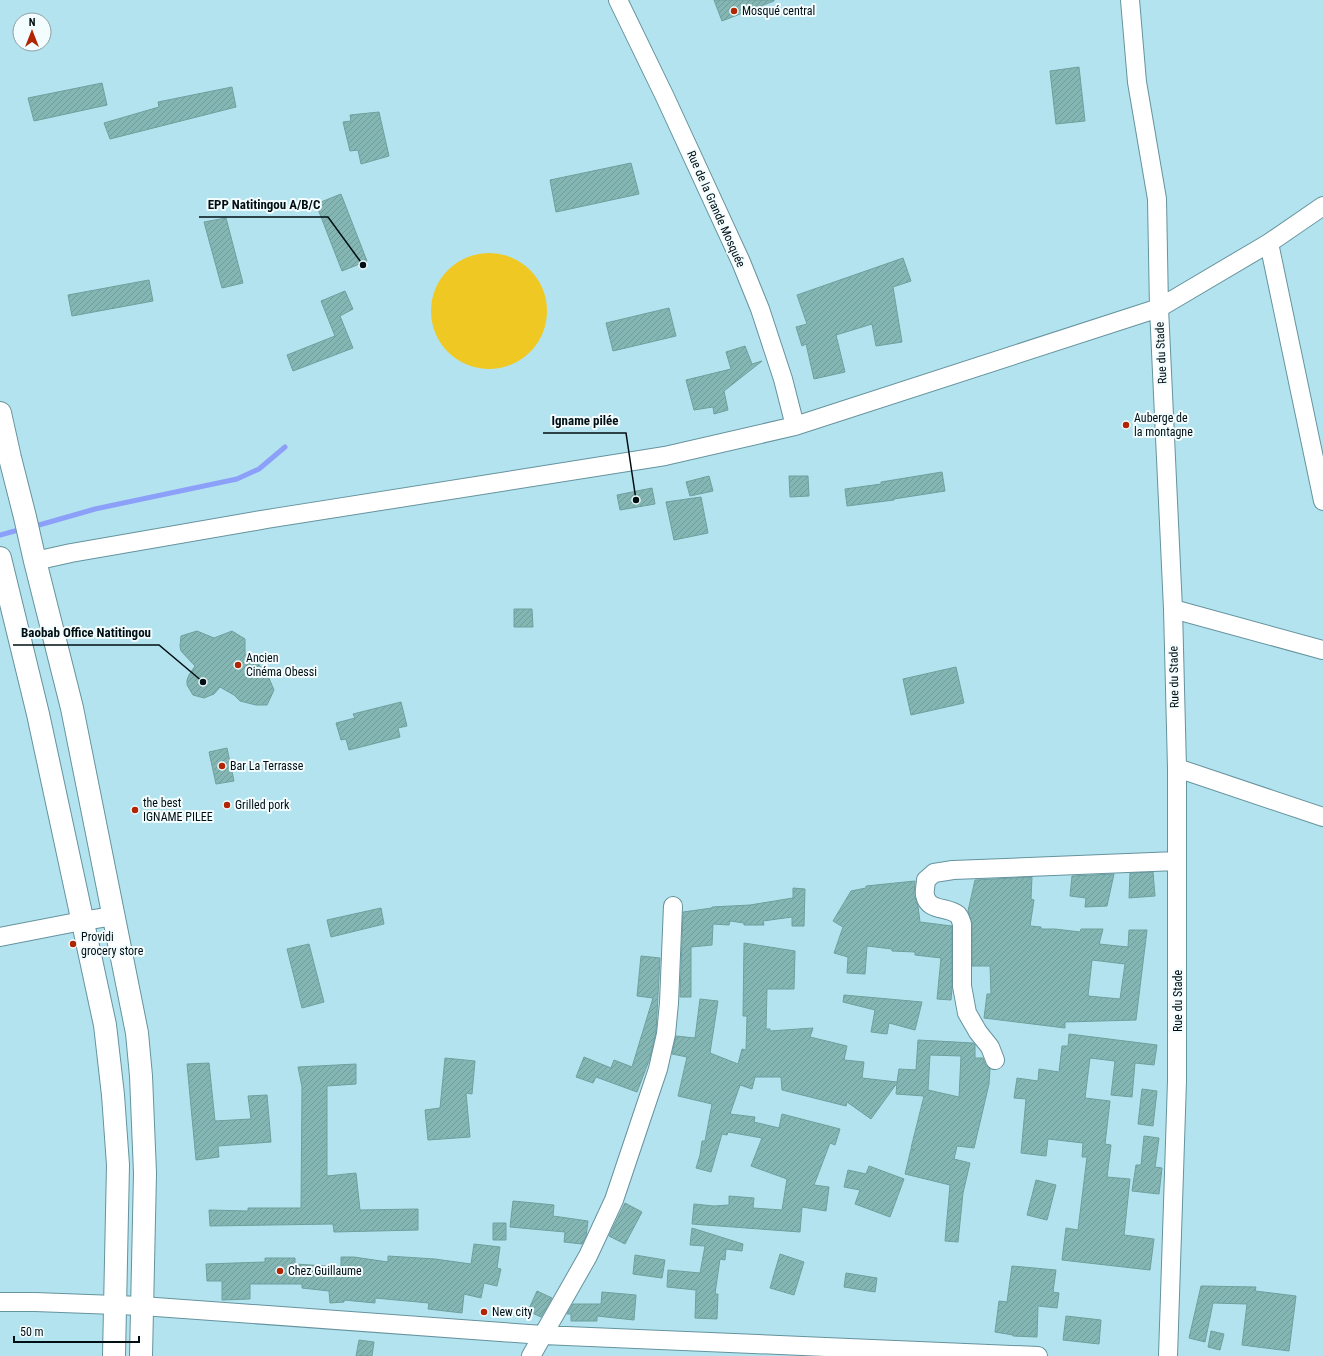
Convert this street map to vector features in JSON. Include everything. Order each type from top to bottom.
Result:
[{"type":"highway","points":[[0,413],[5,460],[26,517],[34,561],[72,708],[137,1033],[141,1076],[145,1173],[141,1356]]},
{"type":"highway","points":[[0,558],[38,714],[105,1025],[113,1095],[118,1165],[114,1356]]},
{"type":"highway","points":[[38,714],[72,708]]},
{"type":"street","name":"Rue de la Grande Mosquée","points":[[618,0],[665,97],[741,262],[760,309],[783,379],[795,426]]},
{"type":"street","name":"Rue du Stade","points":[[1130,0],[1137,82],[1157,198],[1159,308],[1172,609],[1177,768],[1178,1081],[1168,1356]]},
{"type":"street","points":[[34,561],[71,553],[267,519],[665,456],[795,426],[1159,308],[1269,243],[1323,206]]},
{"type":"street","points":[[1269,243],[1323,501]]},
{"type":"street","points":[[1172,609],[1323,650]]},
{"type":"street","points":[[1177,768],[1323,817]]},
{"type":"street","points":[[995,1060],[990,1047],[978,1032],[967,1013],[962,986],[962,924],[959,916],[933,907],[927,901],[924,894],[926,880],[934,873],[953,870],[1177,861]]},
{"type":"street","points":[[531,1356],[588,1256],[614,1200],[658,1069],[666,1034],[669,1003],[673,906]]},
{"type":"street","points":[[0,937],[82,920],[114,916]]},
{"type":"street","points":[[0,1302],[115,1304],[543,1336],[785,1351],[1038,1356]]},
{"type":"shaded area","points":[[489,253],[500,254],[511,258],[530,270],[542,289],[546,300],[546,322],[542,333],[530,352],[511,364],[500,368],[489,369],[478,368],[467,364],[448,352],[436,333],[432,322],[431,311],[432,300],[436,289],[448,270],[467,258],[478,254]]},
{"type":"building","name":"Mosqué central","points":[[714,0],[774,0],[774,1],[722,21]]},
{"type":"building","points":[[1079,67],[1085,121],[1056,124],[1050,71]]},
{"type":"building","points":[[102,83],[107,105],[34,121],[28,98]]},
{"type":"building","points":[[232,87],[236,107],[110,139],[104,123],[159,107],[158,102]]},
{"type":"building","points":[[379,112],[389,156],[361,164],[358,150],[350,151],[343,122],[351,121],[350,115]]},
{"type":"building","points":[[631,163],[639,194],[556,212],[550,180]]},
{"type":"building","points":[[341,194],[367,261],[342,271],[316,204]]},
{"type":"building","points":[[226,218],[243,283],[222,288],[204,222]]},
{"type":"building","points":[[903,258],[911,281],[893,287],[902,342],[876,346],[872,324],[836,335],[845,372],[814,379],[806,344],[802,346],[796,327],[807,324],[797,295]]},
{"type":"building","points":[[149,280],[153,301],[72,316],[68,295]]},
{"type":"building","points":[[345,291],[353,309],[340,316],[353,348],[293,371],[287,355],[335,336],[321,301]]},
{"type":"building","points":[[669,308],[676,336],[613,351],[606,323]]},
{"type":"building","points":[[745,346],[752,364],[762,361],[724,391],[728,410],[714,414],[713,407],[694,410],[686,380],[731,369],[726,352]]},
{"type":"building","points":[[942,472],[945,491],[847,506],[845,489],[881,484],[881,482]]},
{"type":"building","points":[[709,476],[713,491],[690,496],[686,482]]},
{"type":"building","points":[[789,476],[808,476],[809,496],[790,497]]},
{"type":"building","points":[[652,488],[655,504],[620,510],[617,495]]},
{"type":"building","points":[[701,497],[708,533],[674,540],[666,502]]},
{"type":"building","points":[[514,609],[532,609],[533,627],[514,627]]},
{"type":"building","name":"Ancien Cinéma Obessi","points":[[197,631],[214,638],[232,631],[245,639],[245,654],[256,661],[268,676],[274,690],[267,705],[256,705],[240,701],[234,695],[220,687],[214,694],[204,698],[193,695],[187,685],[187,680],[195,666],[181,651],[180,646],[181,636]]},
{"type":"building","points":[[956,667],[964,703],[911,715],[903,679]]},
{"type":"building","points":[[401,702],[407,726],[398,728],[400,737],[349,750],[346,739],[341,740],[336,723],[355,718],[353,714]]},
{"type":"building","name":"Bar La Terrasse","points":[[227,748],[234,781],[216,784],[209,752]]},
{"type":"building","points":[[1153,872],[1155,896],[1129,898],[1130,873]]},
{"type":"building","points":[[1114,874],[1107,906],[1085,907],[1086,898],[1070,896],[1072,876]]},
{"type":"building","points":[[1032,877],[1031,899],[1034,900],[1030,926],[1041,927],[1041,929],[1080,932],[1081,929],[1103,929],[1099,944],[1128,947],[1129,930],[1147,930],[1136,1020],[1065,1022],[1065,1028],[984,1018],[987,994],[991,994],[990,966],[972,966],[972,924],[968,911],[975,880]],"holes":[[[1092,960],[1125,964],[1120,999],[1088,996]]]},
{"type":"building","points":[[915,881],[914,895],[918,906],[920,922],[952,926],[951,1000],[937,999],[941,958],[915,955],[915,952],[892,951],[892,949],[867,946],[865,974],[847,973],[848,957],[834,953],[843,927],[833,921],[851,891],[866,888],[866,886]]},
{"type":"building","points":[[793,888],[805,889],[804,926],[792,926],[792,917],[763,921],[764,925],[744,925],[744,923],[730,921],[729,925],[713,924],[712,945],[691,947],[691,997],[680,997],[683,912],[712,907],[750,905],[793,898]]},
{"type":"building","points":[[381,908],[384,924],[331,937],[327,920]]},
{"type":"building","points":[[744,943],[795,951],[794,989],[767,989],[766,1029],[770,1029],[770,1031],[813,1028],[810,1037],[847,1046],[844,1060],[864,1062],[862,1078],[897,1082],[899,1069],[916,1070],[918,1040],[973,1043],[975,1045],[975,1058],[983,1058],[985,1064],[990,1069],[989,1084],[974,1148],[957,1146],[954,1159],[970,1163],[963,1193],[958,1242],[945,1241],[950,1185],[905,1174],[911,1149],[914,1150],[911,1148],[924,1096],[896,1094],[897,1083],[871,1119],[847,1102],[846,1106],[782,1090],[781,1077],[755,1077],[752,1089],[740,1085],[730,1114],[755,1117],[754,1122],[779,1128],[782,1114],[840,1129],[835,1145],[830,1143],[814,1185],[829,1187],[826,1211],[802,1207],[800,1232],[692,1224],[694,1204],[714,1206],[729,1205],[729,1196],[754,1198],[753,1208],[782,1210],[787,1179],[751,1166],[762,1138],[728,1132],[727,1135],[722,1134],[711,1172],[696,1168],[702,1141],[705,1141],[712,1104],[678,1096],[687,1057],[672,1054],[676,1036],[695,1038],[700,999],[718,1001],[710,1053],[738,1064],[742,1049],[746,1050],[747,1016],[743,1016]],"holes":[[[930,1055],[961,1056],[959,1097],[928,1090]]]},
{"type":"building","points":[[309,944],[324,1002],[302,1008],[287,949]]},
{"type":"building","points":[[641,956],[660,958],[656,1032],[650,1058],[637,1092],[596,1077],[593,1083],[576,1077],[584,1057],[611,1068],[614,1060],[632,1067],[653,998],[637,996]]},
{"type":"building","points":[[844,995],[922,1002],[915,1030],[889,1023],[887,1034],[871,1032],[875,1010],[843,1002]]},
{"type":"building","points":[[1069,1034],[1157,1045],[1154,1065],[1135,1063],[1132,1097],[1111,1095],[1115,1061],[1090,1058],[1085,1098],[1110,1101],[1105,1144],[1111,1145],[1107,1177],[1130,1179],[1124,1235],[1154,1239],[1150,1270],[1062,1260],[1066,1228],[1078,1230],[1087,1157],[1082,1157],[1083,1143],[1048,1139],[1046,1156],[1021,1153],[1026,1099],[1014,1098],[1017,1078],[1038,1081],[1039,1069],[1059,1072],[1062,1046],[1068,1046]]},
{"type":"building","points":[[445,1058],[475,1061],[472,1094],[466,1093],[470,1137],[428,1140],[425,1110],[440,1108]]},
{"type":"building","points":[[209,1063],[215,1121],[251,1119],[248,1096],[267,1095],[271,1142],[218,1146],[219,1157],[196,1160],[187,1064]]},
{"type":"building","points":[[356,1064],[356,1084],[327,1086],[327,1176],[356,1173],[360,1210],[418,1209],[418,1230],[334,1232],[333,1224],[210,1226],[209,1210],[248,1211],[248,1208],[301,1208],[302,1087],[298,1067]]},
{"type":"building","points":[[1142,1089],[1157,1091],[1153,1126],[1138,1124]]},
{"type":"building","points":[[1144,1136],[1159,1138],[1155,1167],[1162,1168],[1159,1194],[1132,1191],[1136,1165],[1141,1165]]},
{"type":"building","points":[[869,1166],[904,1179],[890,1217],[855,1204],[860,1190],[844,1187],[848,1170],[866,1174]]},
{"type":"building","points":[[1036,1180],[1056,1185],[1047,1220],[1027,1215]]},
{"type":"building","points":[[513,1201],[554,1205],[553,1216],[588,1221],[586,1236],[582,1244],[564,1242],[565,1232],[510,1227]]},
{"type":"building","points":[[625,1203],[642,1212],[625,1244],[609,1236]]},
{"type":"building","points":[[493,1223],[506,1223],[506,1240],[493,1240]]},
{"type":"building","points":[[692,1228],[743,1244],[742,1251],[726,1249],[725,1260],[720,1259],[715,1294],[718,1294],[717,1319],[695,1318],[696,1290],[667,1287],[668,1270],[700,1273],[705,1246],[690,1245]]},
{"type":"building","points":[[474,1244],[500,1247],[497,1268],[501,1269],[497,1286],[484,1283],[481,1298],[464,1294],[462,1313],[428,1309],[429,1303],[375,1298],[375,1303],[344,1300],[344,1302],[330,1303],[329,1291],[302,1288],[302,1284],[250,1284],[250,1299],[222,1300],[222,1281],[207,1281],[206,1264],[265,1262],[265,1258],[295,1258],[295,1264],[341,1267],[341,1257],[354,1257],[388,1262],[388,1256],[435,1259],[471,1264]]},
{"type":"building","points":[[780,1254],[804,1262],[794,1295],[770,1288]]},
{"type":"building","points":[[635,1255],[665,1260],[662,1278],[633,1274]]},
{"type":"building","points":[[1012,1266],[1056,1270],[1053,1292],[1059,1293],[1057,1308],[1038,1306],[1037,1337],[1013,1336],[995,1332],[999,1301],[1007,1302]]},
{"type":"building","points":[[846,1273],[877,1278],[875,1292],[844,1287]]},
{"type":"building","points":[[1201,1286],[1256,1287],[1255,1291],[1296,1296],[1289,1351],[1242,1345],[1247,1304],[1213,1303],[1205,1342],[1189,1338]]},
{"type":"building","points":[[537,1291],[552,1298],[541,1317],[528,1311]]},
{"type":"building","points":[[602,1292],[636,1295],[634,1320],[597,1316],[597,1321],[571,1321],[571,1314],[567,1314],[573,1304],[601,1304]]},
{"type":"building","points":[[1066,1316],[1101,1320],[1099,1344],[1063,1340]]},
{"type":"building","points":[[1211,1331],[1224,1334],[1220,1350],[1208,1347]]},
{"type":"building","points":[[359,1340],[374,1342],[372,1356],[356,1356]]},
{"type":"waterway","points":[[32,527],[95,509],[237,479],[259,469],[285,447]]},
{"type":"waterway","points":[[0,535],[22,529]]},
{"type":"place","name":"Mosqué central","points":[[734,11]]},
{"type":"place","name":"EPP Natitingou A/B/C","points":[[363,265]]},
{"type":"place","name":"Auberge de la montagne","points":[[1126,425]]},
{"type":"place","name":"Igname pilée","points":[[636,500]]},
{"type":"place","name":"Ancien Cinéma Obessi","points":[[238,665]]},
{"type":"place","name":"Baobab Office Natitingou","points":[[203,682]]},
{"type":"place","name":"Bar La Terrasse","points":[[222,766]]},
{"type":"place","name":"Grilled pork","points":[[227,805]]},
{"type":"place","name":"the best IGNAME PILEE","points":[[135,810]]},
{"type":"place","name":"Providi grocery store","points":[[73,944]]},
{"type":"place","name":"Chez Guillaume","points":[[280,1271]]},
{"type":"place","name":"New city","points":[[484,1312]]}]
